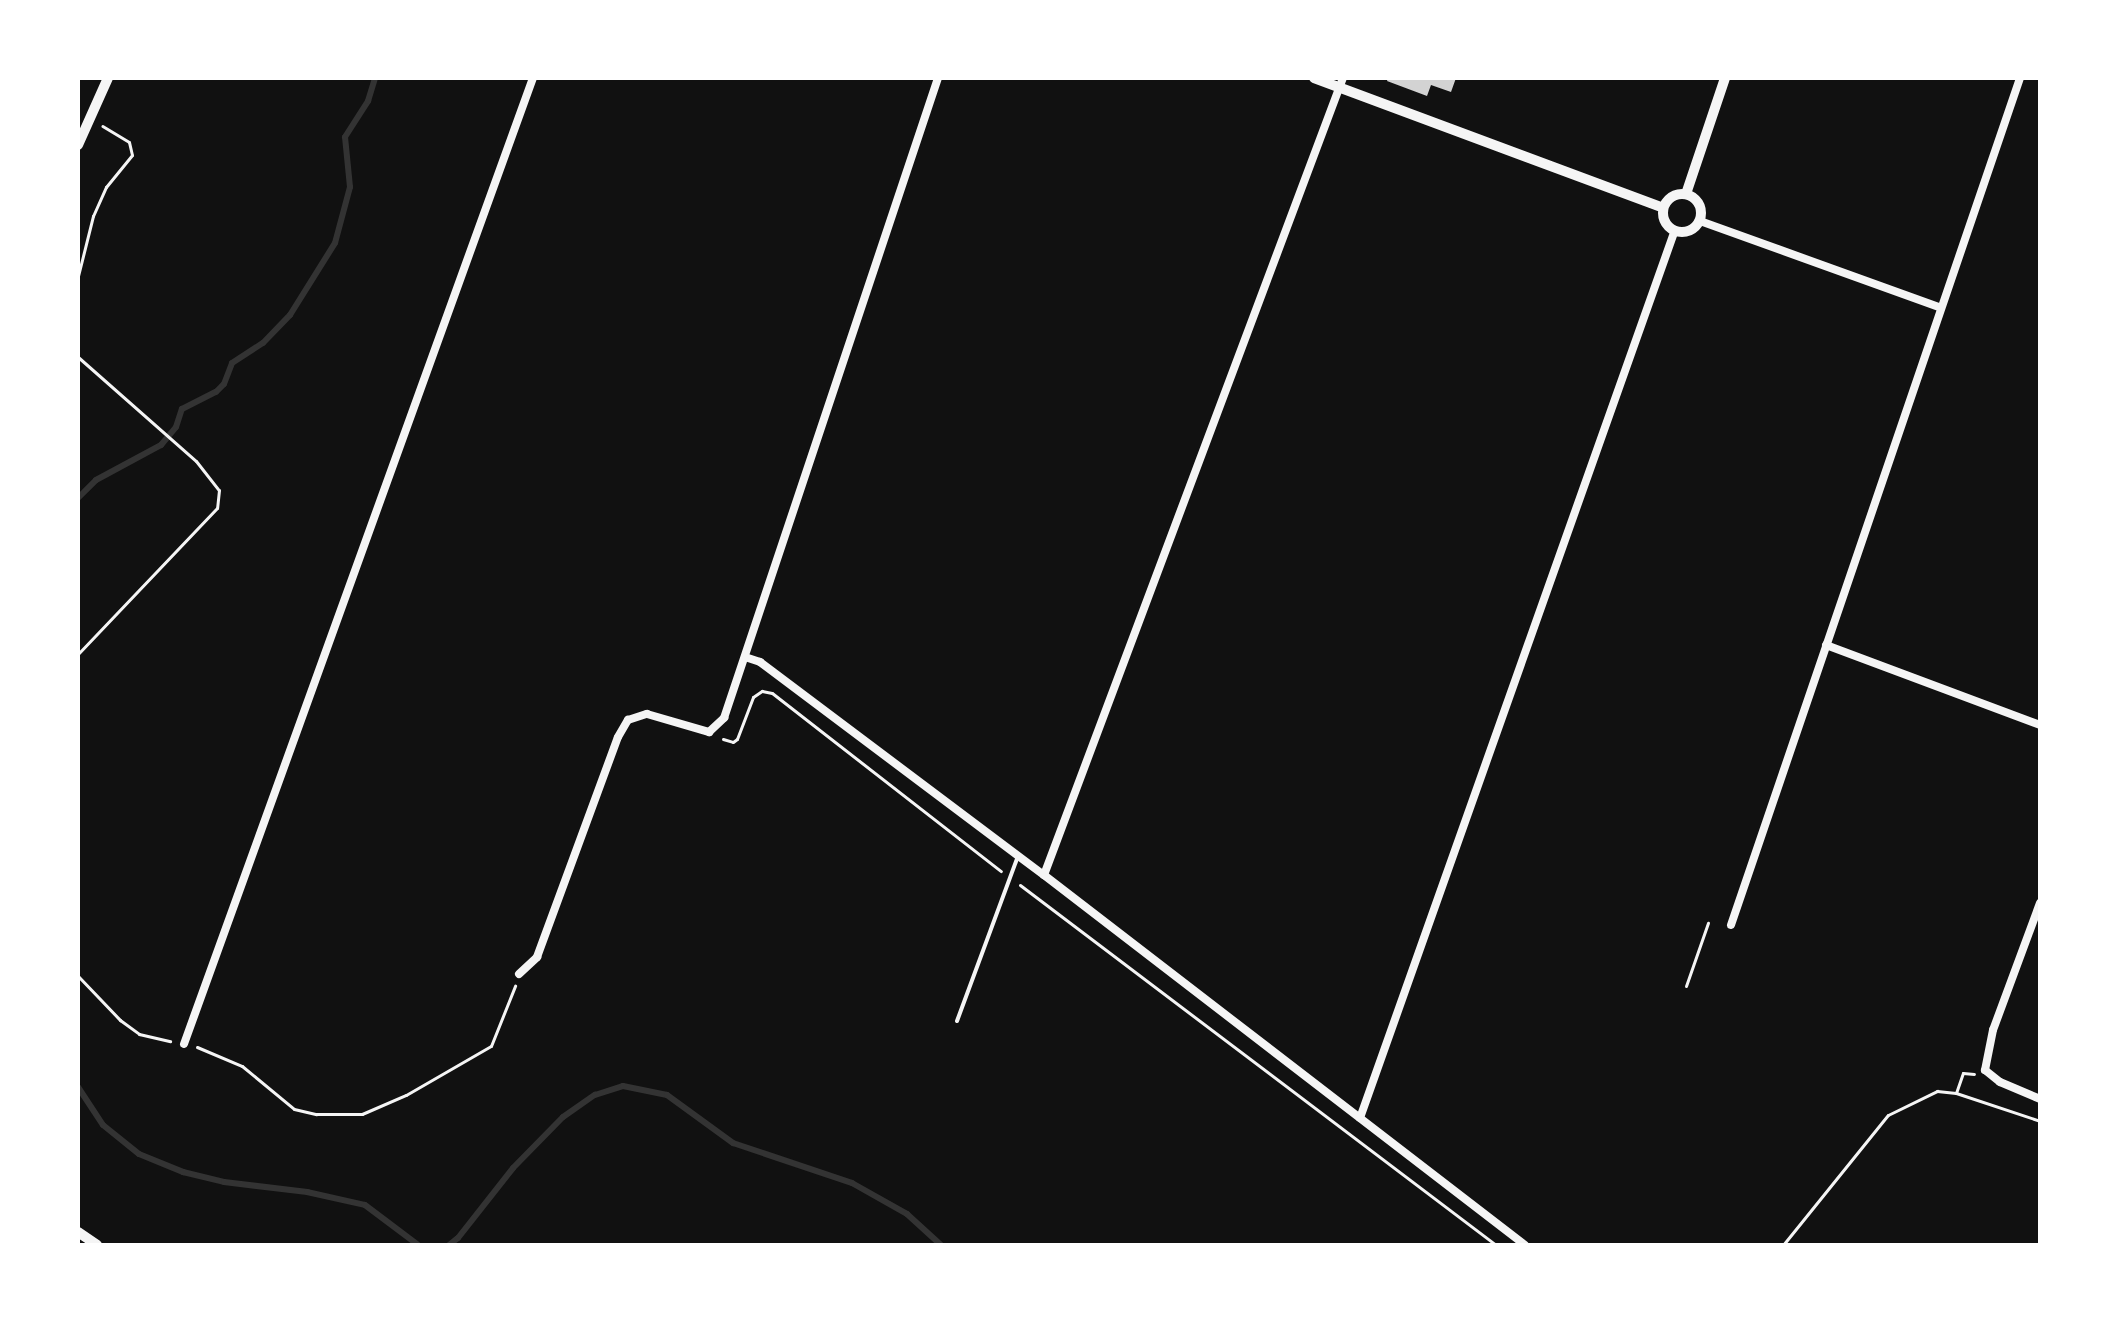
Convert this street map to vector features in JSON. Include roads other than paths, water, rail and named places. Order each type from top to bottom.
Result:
[{"type":"street","points":[[78,145],[108,78]]},
{"type":"street","points":[[184,1044],[533,78]]},
{"type":"street","points":[[519,974],[537,957],[618,737],[628,720],[647,714],[709,732],[724,718],[938,78]]},
{"type":"street","points":[[1314,78],[1341,83],[1663,208]]},
{"type":"street","points":[[1686,194],[1725,78]]},
{"type":"street","points":[[1731,925],[2020,78]]},
{"type":"street","points":[[1044,875],[1341,83]]},
{"type":"street","points":[[1686,194],[1700,205],[1700,221],[1689,230],[1675,230],[1666,222],[1663,208],[1672,196],[1686,194]]},
{"type":"street","points":[[1700,221],[1941,308]]},
{"type":"street","points":[[1360,1118],[1675,230]]},
{"type":"street","points":[[1826,645],[2040,725]]},
{"type":"street","points":[[745,657],[760,662],[1044,875],[1525,1245]]},
{"type":"street","points":[[2040,903],[1993,1030],[1985,1070],[2000,1082],[2040,1099]]},
{"type":"street","points":[[78,1232],[97,1245]]},
{"type":"lane","points":[[957,1021],[1018,856]]},
{"type":"waterway","points":[[78,498],[96,480],[161,445],[176,427],[182,409],[216,392],[224,384],[232,363],[263,343],[290,315],[335,243],[350,187],[345,137],[368,101],[375,78]]},
{"type":"waterway","points":[[449,1245],[458,1238],[513,1168],[563,1117],[595,1095],[623,1086],[667,1095],[733,1143],[852,1183],[907,1214],[941,1245]]},
{"type":"waterway","points":[[78,1087],[103,1125],[139,1154],[183,1172],[224,1182],[307,1192],[365,1205],[418,1245]]}]
